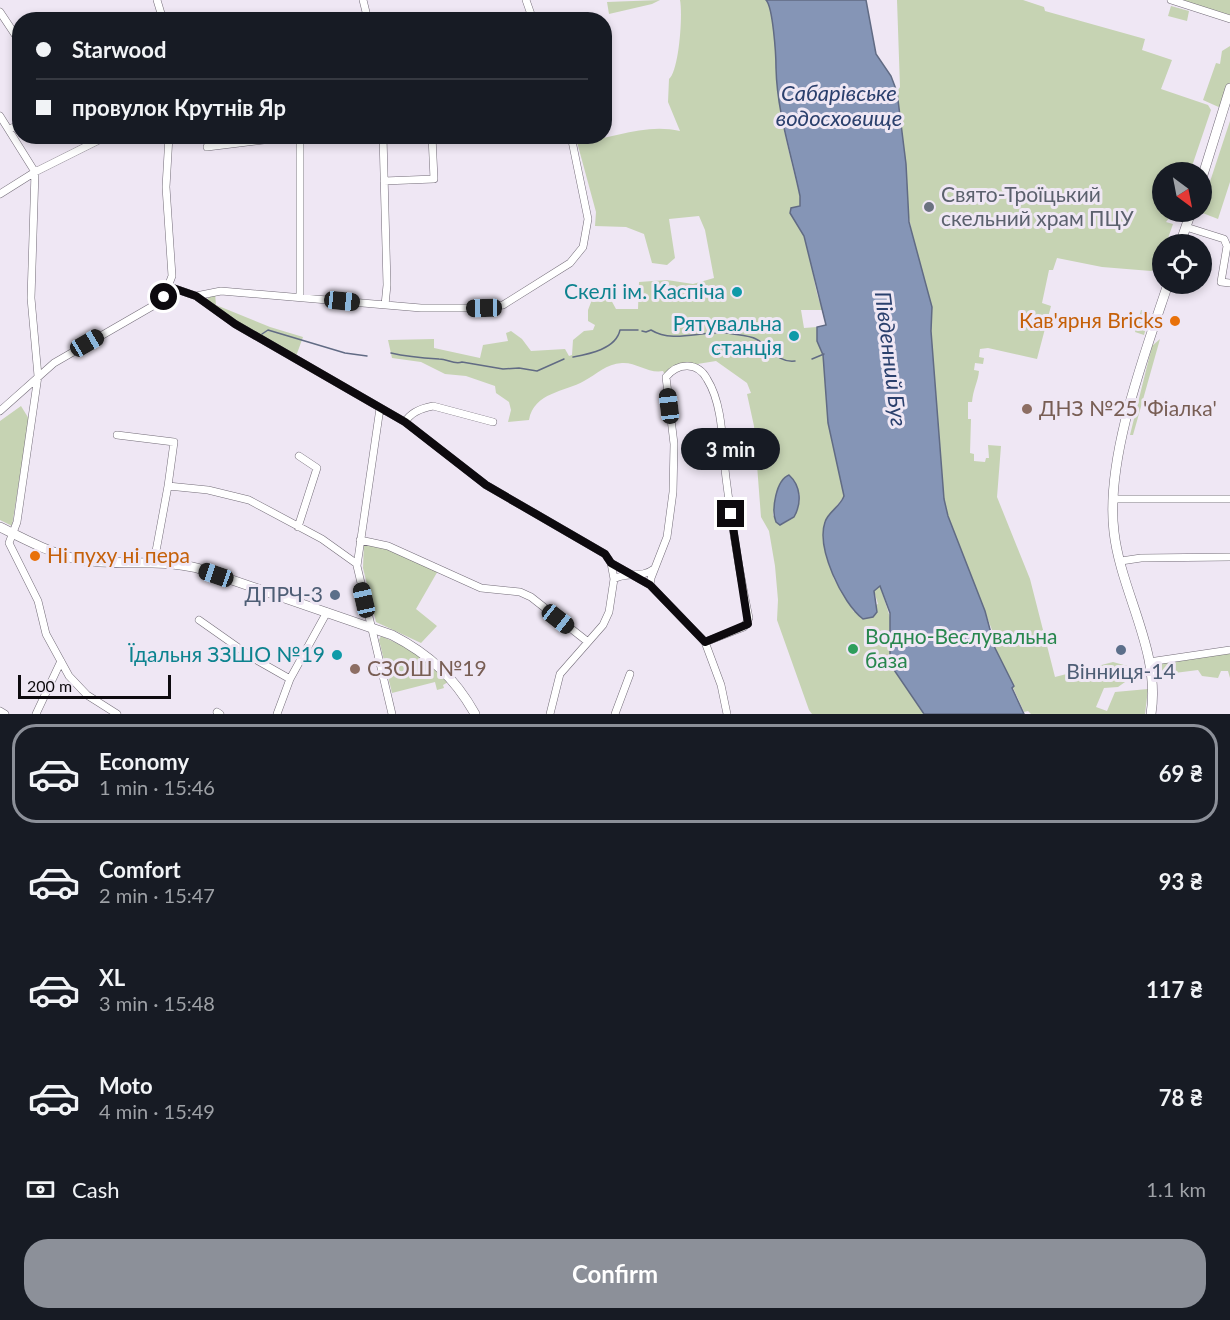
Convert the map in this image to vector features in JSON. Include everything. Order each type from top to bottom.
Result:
[{"type":"main road","points":[[1207,162],[1230,88]]},
{"type":"main road","points":[[1184,234],[1188,222]]},
{"type":"main road","points":[[1151,714],[1153,678],[1114,531],[1114,498],[1121,444],[1132,400],[1165,294]]},
{"type":"main road","points":[[0,527],[77,559],[154,562],[197,568],[392,635],[430,658],[459,688],[475,714]]},
{"type":"street","points":[[1171,0],[1230,19]]},
{"type":"street","points":[[0,12],[12,30]]},
{"type":"street","points":[[0,116],[12,135]]},
{"type":"street","points":[[18,144],[35,172],[31,298],[38,376],[17,522],[9,543],[12,553],[28,580],[46,634],[62,661],[78,686],[117,714]]},
{"type":"street","points":[[0,194],[35,172],[91,144]]},
{"type":"street","points":[[0,411],[38,376],[71,352],[151,308],[164,297],[170,287],[172,276],[166,187],[169,144]]},
{"type":"street","points":[[207,147],[232,144]]},
{"type":"street","points":[[298,144],[300,296]]},
{"type":"street","points":[[383,144],[387,285],[385,305]]},
{"type":"street","points":[[384,181],[434,179],[432,144]]},
{"type":"street","points":[[196,296],[221,291],[421,308],[494,307],[523,293],[570,263],[583,247],[588,219],[573,144]]},
{"type":"street","points":[[1186,227],[1224,239],[1227,246],[1221,282],[1230,284]]},
{"type":"street","points":[[170,287],[196,296],[235,324],[405,422],[486,485],[605,554],[611,563],[614,579],[607,618],[560,674],[550,714]]},
{"type":"street","points":[[650,585],[667,537],[673,492],[674,444],[666,376],[677,368],[693,366],[703,372],[714,392],[736,558],[749,618],[744,627],[705,642]]},
{"type":"street","points":[[405,422],[408,417],[423,408],[433,406],[493,423]]},
{"type":"street","points":[[380,408],[357,564],[392,714]]},
{"type":"street","points":[[117,435],[174,442],[154,562]]},
{"type":"street","points":[[298,527],[317,468],[299,456]]},
{"type":"street","points":[[168,486],[235,495],[322,539],[357,564]]},
{"type":"street","points":[[1114,498],[1230,499]]},
{"type":"street","points":[[360,540],[388,546],[481,588],[520,592],[531,597],[588,642]]},
{"type":"street","points":[[1121,561],[1141,558],[1230,557]]},
{"type":"street","points":[[611,563],[650,585],[705,642],[721,685],[727,714]]},
{"type":"street","points":[[614,579],[621,574],[644,574],[654,569]]},
{"type":"street","points":[[277,714],[290,679],[327,612]]},
{"type":"street","points":[[199,620],[252,658],[290,679]]},
{"type":"street","points":[[1149,662],[1230,650]]},
{"type":"street","points":[[37,714],[62,661]]},
{"type":"street","points":[[615,714],[630,674]]},
{"type":"street","points":[[0,711],[5,714]]},
{"type":"green space","points":[[660,0],[612,13],[609,12],[607,2]]},
{"type":"green space","points":[[680,0],[766,0],[769,5],[774,32],[777,84],[782,116],[800,196],[800,206],[791,208],[791,211],[805,237],[823,310],[801,310],[804,328],[817,327],[817,341],[823,355],[828,423],[844,496],[829,516],[826,552],[834,579],[854,612],[878,604],[874,591],[867,581],[880,586],[916,699],[924,714],[812,714],[809,710],[777,620],[775,566],[769,531],[761,517],[754,426],[747,394],[751,393],[747,383],[716,361],[685,366],[666,377],[663,371],[653,371],[632,364],[611,365],[576,385],[544,398],[532,411],[529,420],[508,422],[511,410],[509,402],[496,393],[495,386],[466,376],[445,374],[421,362],[392,358],[388,340],[434,339],[434,348],[480,358],[483,345],[508,341],[506,333],[511,331],[522,339],[531,351],[565,349],[569,356],[572,355],[573,340],[584,331],[593,330],[595,325],[588,321],[588,310],[593,297],[610,298],[616,309],[638,309],[639,282],[667,280],[693,284],[714,278],[705,230],[699,216],[669,219],[675,258],[667,265],[652,263],[644,234],[626,227],[595,226],[596,212],[578,144],[612,144],[612,136],[641,130],[680,131],[668,102],[669,79],[675,65],[680,29]],"holes":[[[780,486],[800,494],[796,513],[780,525],[773,515]]]},
{"type":"green space","points":[[897,0],[1023,0],[1044,7],[1045,11],[1145,39],[1142,50],[1172,60],[1161,89],[1208,105],[1211,110],[1193,162],[1152,162],[1152,222],[1173,224],[1170,234],[1152,234],[1152,271],[1102,267],[1057,258],[1053,270],[1049,270],[1042,303],[1051,306],[1037,359],[988,348],[980,349],[979,357],[984,358],[983,364],[975,363],[974,370],[979,371],[972,402],[968,402],[968,419],[971,419],[970,453],[974,454],[974,461],[985,462],[986,458],[989,458],[988,445],[1001,446],[997,497],[1030,579],[1055,677],[1113,662],[1142,670],[1118,687],[1104,688],[1096,707],[1107,711],[1115,692],[1148,689],[1145,714],[1031,714],[1028,711],[1024,712],[995,648],[992,630],[948,516],[932,459],[913,239],[908,212],[906,164],[897,92],[900,87]]},
{"type":"green space","points":[[1171,0],[1230,0],[1230,19]]},
{"type":"green space","points":[[1171,6],[1189,11],[1187,21],[1168,16]]},
{"type":"green space","points":[[1230,46],[1230,88],[1223,109],[1203,100],[1216,63],[1220,64],[1222,51]]},
{"type":"green space","points":[[1230,121],[1230,182],[1218,219],[1212,217],[1212,176]]},
{"type":"green space","points":[[215,293],[216,305],[270,327],[303,337],[295,359],[208,303],[207,299]]},
{"type":"green space","points":[[1141,310],[1150,313],[1144,335],[1135,332]]},
{"type":"green space","points":[[1160,339],[1133,435],[1130,435],[1152,346]]},
{"type":"green space","points":[[21,406],[29,419],[12,526],[0,520],[0,421]]},
{"type":"green space","points":[[364,542],[388,546],[439,569],[416,609],[437,626],[421,643],[376,622],[363,568]]},
{"type":"green space","points":[[381,636],[412,650],[450,681],[443,685],[444,688],[437,690],[435,682],[392,693],[379,640]]},
{"type":"green space","points":[[1230,650],[1230,678],[1228,671],[1221,671],[1218,678],[1202,676],[1198,670],[1159,675],[1162,660]]},
{"type":"water","name":"Сабарівське водосховище","points":[[766,0],[866,0],[876,54],[891,76],[897,92],[906,164],[909,222],[932,307],[931,331],[944,499],[948,516],[985,611],[995,648],[1014,686],[1012,688],[1024,714],[924,714],[892,667],[890,613],[880,586],[874,591],[877,612],[873,617],[863,619],[847,601],[833,574],[824,546],[823,533],[825,522],[844,496],[828,423],[823,355],[817,341],[817,327],[826,325],[804,236],[790,213],[791,208],[800,206],[800,196],[782,116],[772,21]]},
{"type":"water","points":[[789,475],[798,489],[798,506],[794,517],[780,525],[776,522],[774,503],[781,483]]},
{"type":"waterway","points":[[262,334],[268,330],[345,353],[367,356]]},
{"type":"waterway","points":[[573,357],[608,346],[620,330],[638,330]]},
{"type":"waterway","points":[[642,331],[651,330],[670,336],[712,333],[745,336],[761,342],[778,357],[795,361]]},
{"type":"waterway","points":[[391,353],[503,369],[519,368],[537,371],[564,359]]},
{"type":"waterway","points":[[812,359],[824,354]]},
{"type":"place","name":"Свято-Троїцький скельний храм ПЦУ","points":[[929,207]]},
{"type":"place","name":"Скелі ім. Каспіча","points":[[737,292]]},
{"type":"place","name":"Кав'ярня Bricks","points":[[1175,321]]},
{"type":"place","name":"Рятувальна станція","points":[[794,336]]},
{"type":"place","name":"ДНЗ №25 'Фіалка'","points":[[1027,409]]},
{"type":"place","name":"Ні пуху ні пера","points":[[35,556]]},
{"type":"place","name":"ДПРЧ-3","points":[[335,595]]},
{"type":"place","name":"Водно-Веслувальна база","points":[[853,649]]},
{"type":"place","name":"Вінниця-14","points":[[1121,650]]},
{"type":"place","name":"Їдальня ЗЗШО №19","points":[[337,655]]},
{"type":"place","name":"СЗОШ №19","points":[[355,669]]},
{"type":"route","points":[[164,297],[170,287],[196,296],[235,324],[405,422],[486,485],[580,538],[605,554],[611,563],[650,585],[705,642],[748,624],[749,618],[736,558],[731,514]]},
{"type":"water label","name":"Південний Буг","points":[[891,359]]}]
